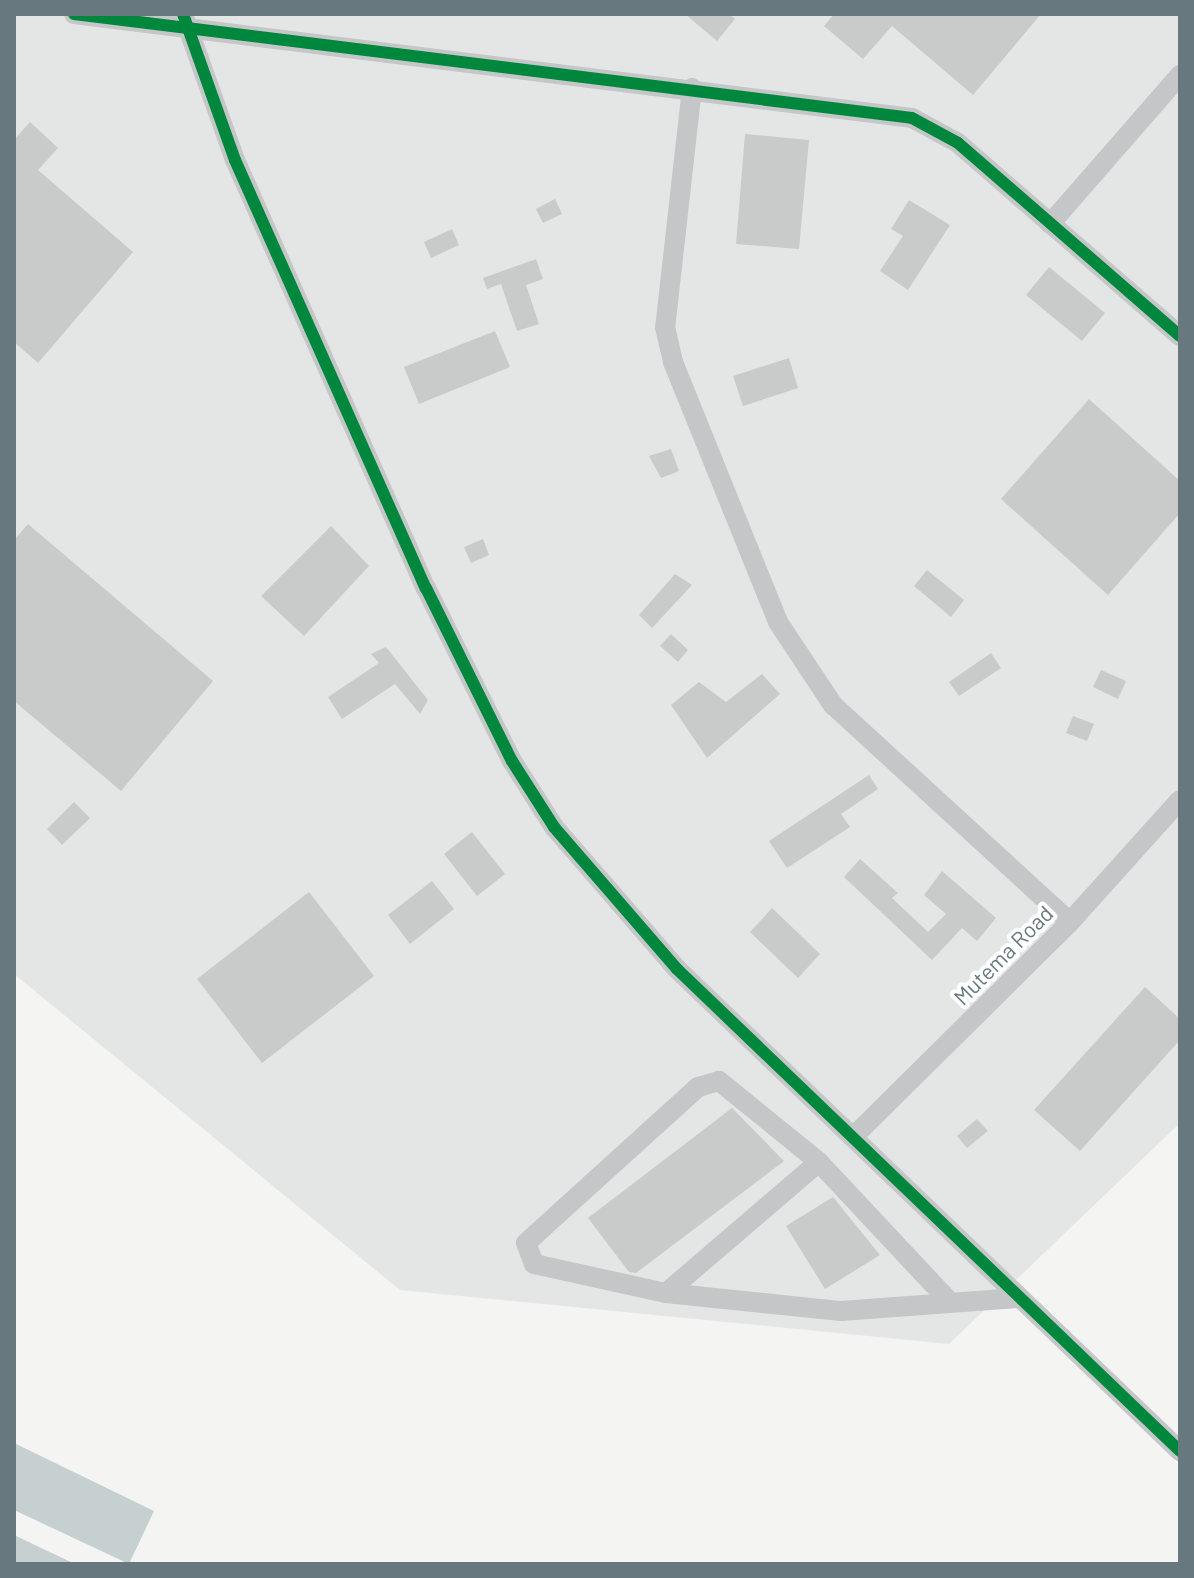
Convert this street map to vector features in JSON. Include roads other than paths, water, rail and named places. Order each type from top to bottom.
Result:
[{"type":"street","points":[[74,14],[184,22],[912,118],[958,143],[1180,336]]},
{"type":"street","points":[[184,22],[235,160],[426,588],[512,761],[554,827],[657,948],[1180,1451]]},
{"type":"street","points":[[1050,224],[1180,75]]},
{"type":"street","points":[[692,88],[665,327],[673,362],[778,622],[800,663],[870,743],[1070,922]]},
{"type":"street","name":"Mutema Road","points":[[853,1137],[1070,922],[1180,800]]},
{"type":"street","points":[[948,1300],[819,1162],[729,1084],[708,1082],[529,1234],[527,1256],[534,1264],[666,1293],[841,1311],[948,1300],[1018,1298]]},
{"type":"street","points":[[666,1293],[819,1162]]}]
